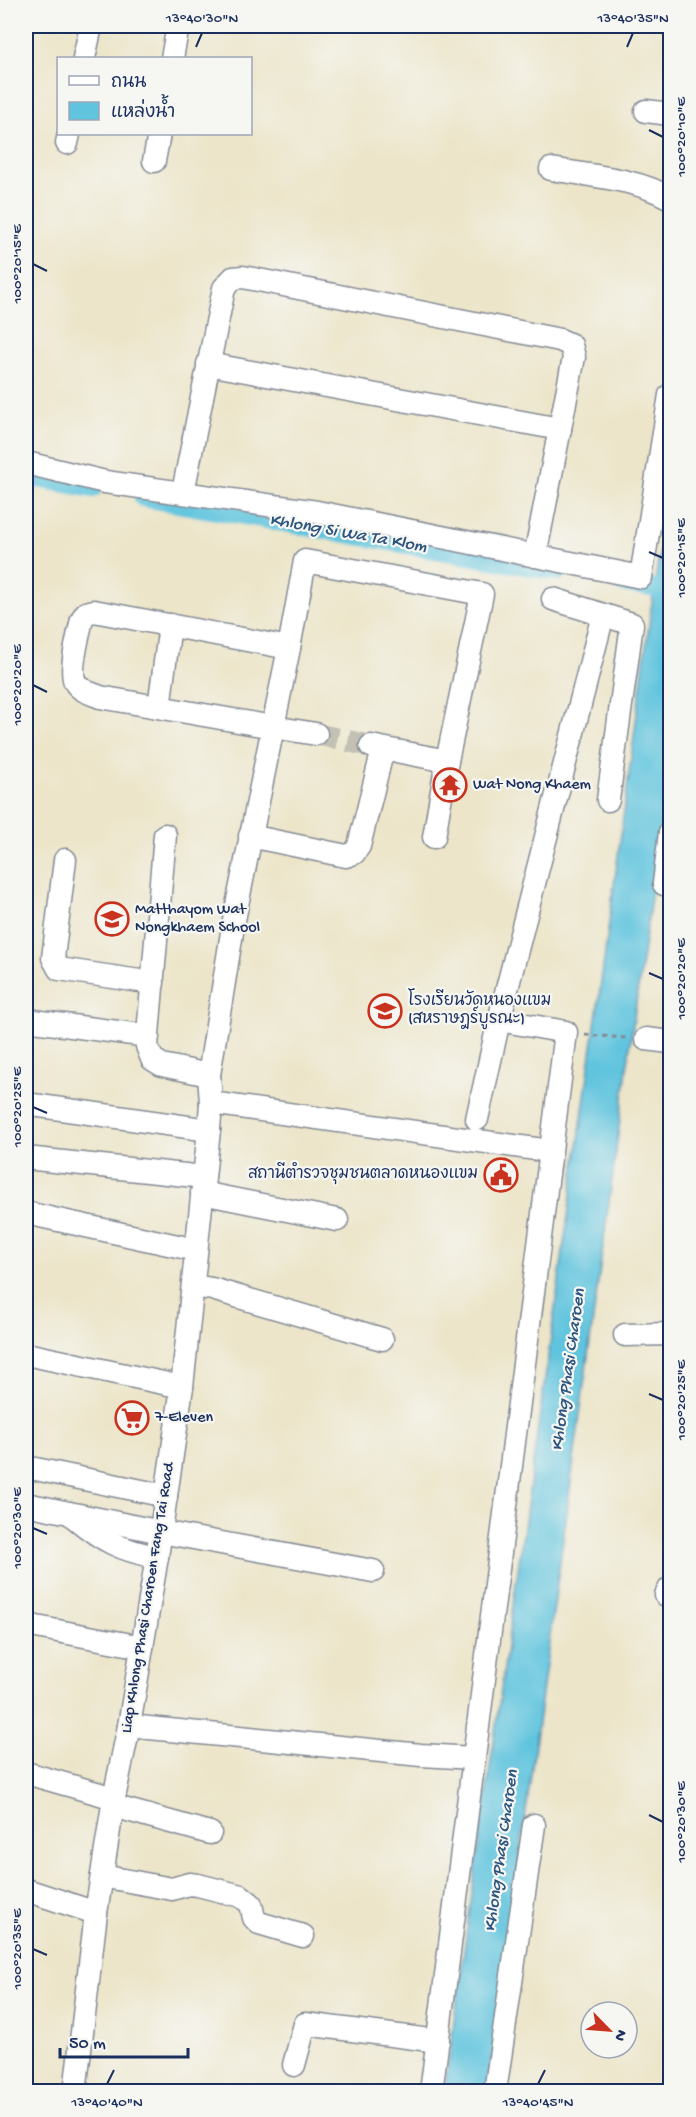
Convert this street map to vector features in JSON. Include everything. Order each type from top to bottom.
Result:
[{"type":"street","points":[[84,57],[91,26]]},
{"type":"street","points":[[172,57],[178,26]]},
{"type":"street","points":[[646,111],[670,114]]},
{"type":"street","points":[[154,161],[159,135]]},
{"type":"street","points":[[551,169],[637,184],[654,189],[670,198]]},
{"type":"street","points":[[183,492],[224,288],[232,278],[243,277],[560,340],[571,345],[574,357],[535,556]]},
{"type":"street","points":[[208,364],[560,429]]},
{"type":"street","points":[[26,463],[105,482],[317,512],[641,577],[670,395]]},
{"type":"street","name":"Liap Khlong Phasi Charoen Fang Tai Road","points":[[75,2091],[96,1913],[157,1557],[182,1387],[209,1130],[211,1103],[209,1075],[234,920],[289,648],[304,561],[482,594],[447,761]]},
{"type":"street","points":[[553,600],[632,624],[608,800]]},
{"type":"street","points":[[289,648],[94,611],[86,613],[82,619],[73,674],[76,683],[83,690],[100,697],[316,734]]},
{"type":"street","points":[[477,1119],[499,1020],[603,615]]},
{"type":"street","points":[[159,707],[170,625]]},
{"type":"street","points":[[250,836],[346,856],[354,853],[359,846],[377,747],[447,761],[434,837]]},
{"type":"street","points":[[664,884],[670,832]]},
{"type":"street","points":[[165,835],[147,1046],[152,1059],[162,1065],[209,1075]]},
{"type":"street","points":[[65,861],[52,958],[59,969],[153,983]]},
{"type":"street","points":[[26,1020],[148,1036]]},
{"type":"street","points":[[431,2091],[566,1032],[499,1020]]},
{"type":"street","points":[[646,1039],[670,1042]]},
{"type":"street","points":[[211,1103],[550,1151]]},
{"type":"street","points":[[26,1104],[209,1130]]},
{"type":"street","points":[[26,1158],[203,1185],[337,1220]]},
{"type":"street","points":[[26,1213],[196,1250]]},
{"type":"street","points":[[193,1286],[212,1289],[382,1339]]},
{"type":"street","points":[[625,1335],[670,1334]]},
{"type":"street","points":[[26,1354],[182,1387]]},
{"type":"street","points":[[26,1467],[166,1496]]},
{"type":"street","points":[[26,1504],[161,1532],[373,1571]]},
{"type":"street","points":[[68,1513],[110,1543],[131,1552],[157,1557]]},
{"type":"street","points":[[26,1625],[142,1647]]},
{"type":"street","points":[[129,1726],[421,1755],[474,1758]]},
{"type":"street","points":[[26,1773],[210,1833]]},
{"type":"street","points":[[495,2091],[534,1825]]},
{"type":"street","points":[[102,1876],[172,1889],[189,1884],[198,1885],[241,1896],[251,1904],[254,1918],[259,1923],[303,1936]]},
{"type":"street","points":[[26,1890],[96,1913]]},
{"type":"street","points":[[294,2066],[305,2024],[438,2041]]},
{"type":"path","points":[[581,1035],[646,1039]]},
{"type":"water","name":"Khlong Phasi Charoen","points":[[670,480],[670,765],[488,2091],[444,2092],[599,997]]},
{"type":"waterway","name":"Khlong Si Wa Ta Klom","points":[[26,477],[93,489]]},
{"type":"waterway","name":"Khlong Si Wa Ta Klom","points":[[143,498],[559,572]]},
{"type":"waterway","name":"Khlong Si Wa Ta Klom","points":[[622,583],[670,591]]},
{"type":"tunnel","points":[[316,734],[371,746]]},
{"type":"place","name":"Wat Nong Khaem","points":[[450,785]]},
{"type":"place","name":"Matthayom Wat Nongkhaem School","points":[[112,919]]},
{"type":"place","name":"โรงเรียนวัดหนองแขม (สหราษฎร์บูรณะ)","points":[[385,1011]]},
{"type":"place","name":"สถานีตำรวจชุมชนตลาดหนองแขม","points":[[501,1175]]},
{"type":"place","name":"7-Eleven","points":[[132,1418]]}]
